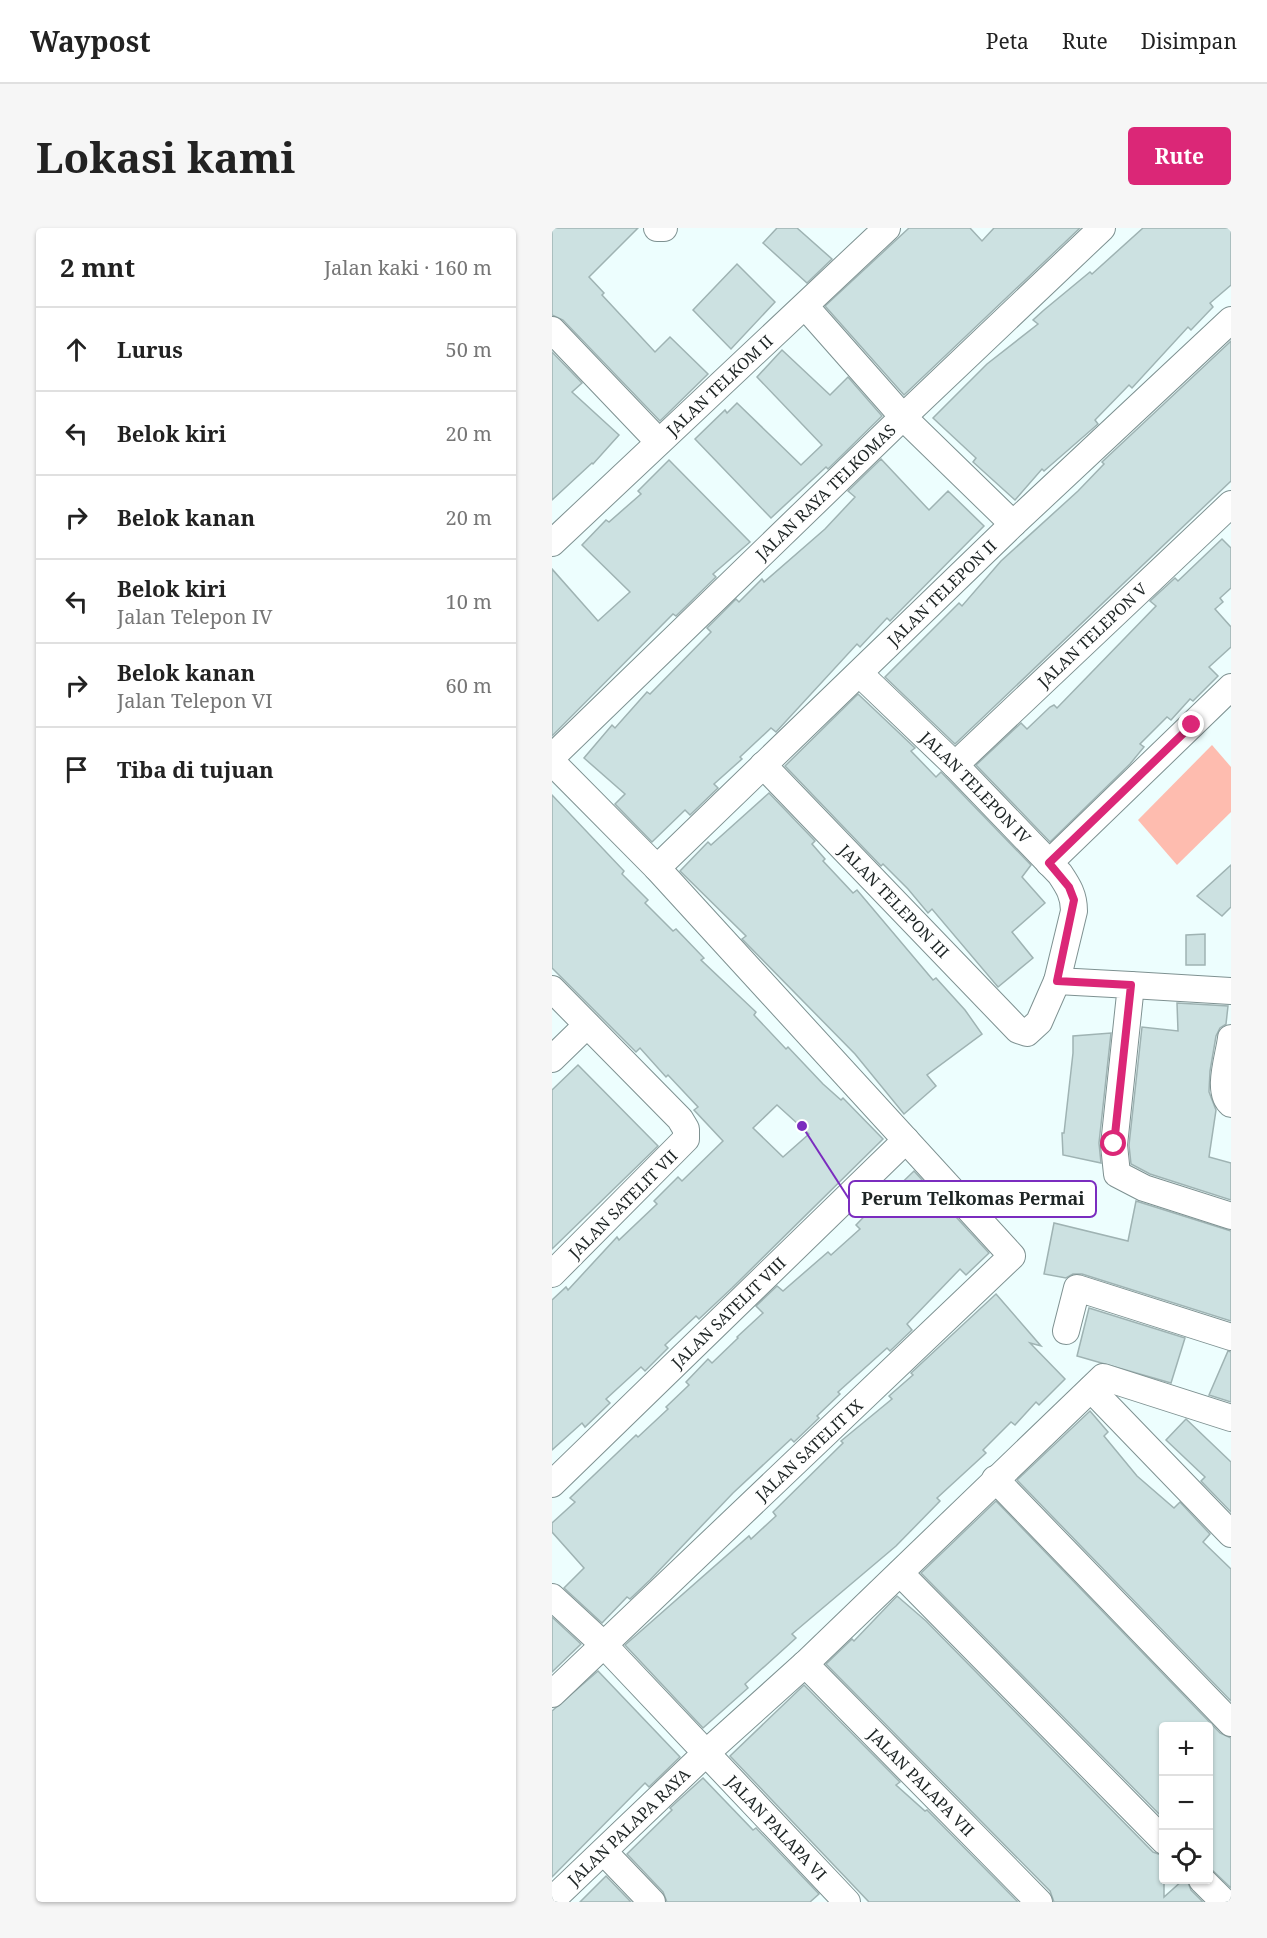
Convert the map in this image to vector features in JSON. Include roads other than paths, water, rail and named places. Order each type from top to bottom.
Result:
[{"type":"street","points":[[657,228],[664,228]]},
{"type":"street","name":"JALAN TELKOM II","points":[[552,543],[887,228]]},
{"type":"street","name":"JALAN RAYA TELKOMAS","points":[[552,757],[1102,228]]},
{"type":"street","points":[[805,306],[903,417],[1013,524]]},
{"type":"street","name":"JALAN TELEPON II","points":[[657,868],[1013,524],[1231,320]]},
{"type":"street","points":[[552,330],[658,441]]},
{"type":"street","name":"JALAN TELEPON V","points":[[954,765],[1231,504]]},
{"type":"street","name":"JALAN TELEPON IV","points":[[860,674],[954,765],[1049,863],[1069,887],[1074,900],[1074,911],[1057,981]]},
{"type":"street","points":[[1049,863],[1231,687]]},
{"type":"street","points":[[552,762],[657,868],[906,1140]]},
{"type":"street","name":"JALAN TELEPON III","points":[[763,765],[1018,1030],[1027,1033],[1039,1022],[1057,981]]},
{"type":"street","points":[[1057,981],[1231,991]]},
{"type":"street","points":[[1131,985],[1117,1113],[1116,1171],[1120,1177],[1144,1188],[1231,1216]]},
{"type":"street","points":[[552,989],[586,1025],[552,1059]]},
{"type":"street","name":"JALAN SATELIT VII","points":[[552,1274],[686,1140],[686,1129],[671,1109],[586,1025]]},
{"type":"street","points":[[1231,1038],[1224,1090],[1226,1100],[1231,1104]]},
{"type":"street","name":"JALAN SATELIT IX","points":[[552,1694],[1011,1260],[1012,1254],[906,1140]]},
{"type":"street","name":"JALAN SATELIT VIII","points":[[552,1484],[906,1140]]},
{"type":"street","points":[[1066,1331],[1077,1288],[1231,1337]]},
{"type":"street","points":[[1231,1418],[1103,1377],[1091,1389],[1231,1534]]},
{"type":"street","name":"JALAN PALAPA RAYA","points":[[552,1900],[705,1754],[805,1664],[1091,1389]]},
{"type":"street","points":[[995,1479],[1231,1723]]},
{"type":"street","points":[[900,1573],[1159,1836]]},
{"type":"street","name":"JALAN PALAPA VI","points":[[552,1597],[603,1644],[847,1902]]},
{"type":"street","name":"JALAN PALAPA VII","points":[[805,1664],[1039,1902]]},
{"type":"street","points":[[604,1852],[652,1902]]},
{"type":"street","points":[[1206,1884],[1224,1902]]},
{"type":"place","name":"Perum Telkomas Permai","points":[[802,1126]]}]
